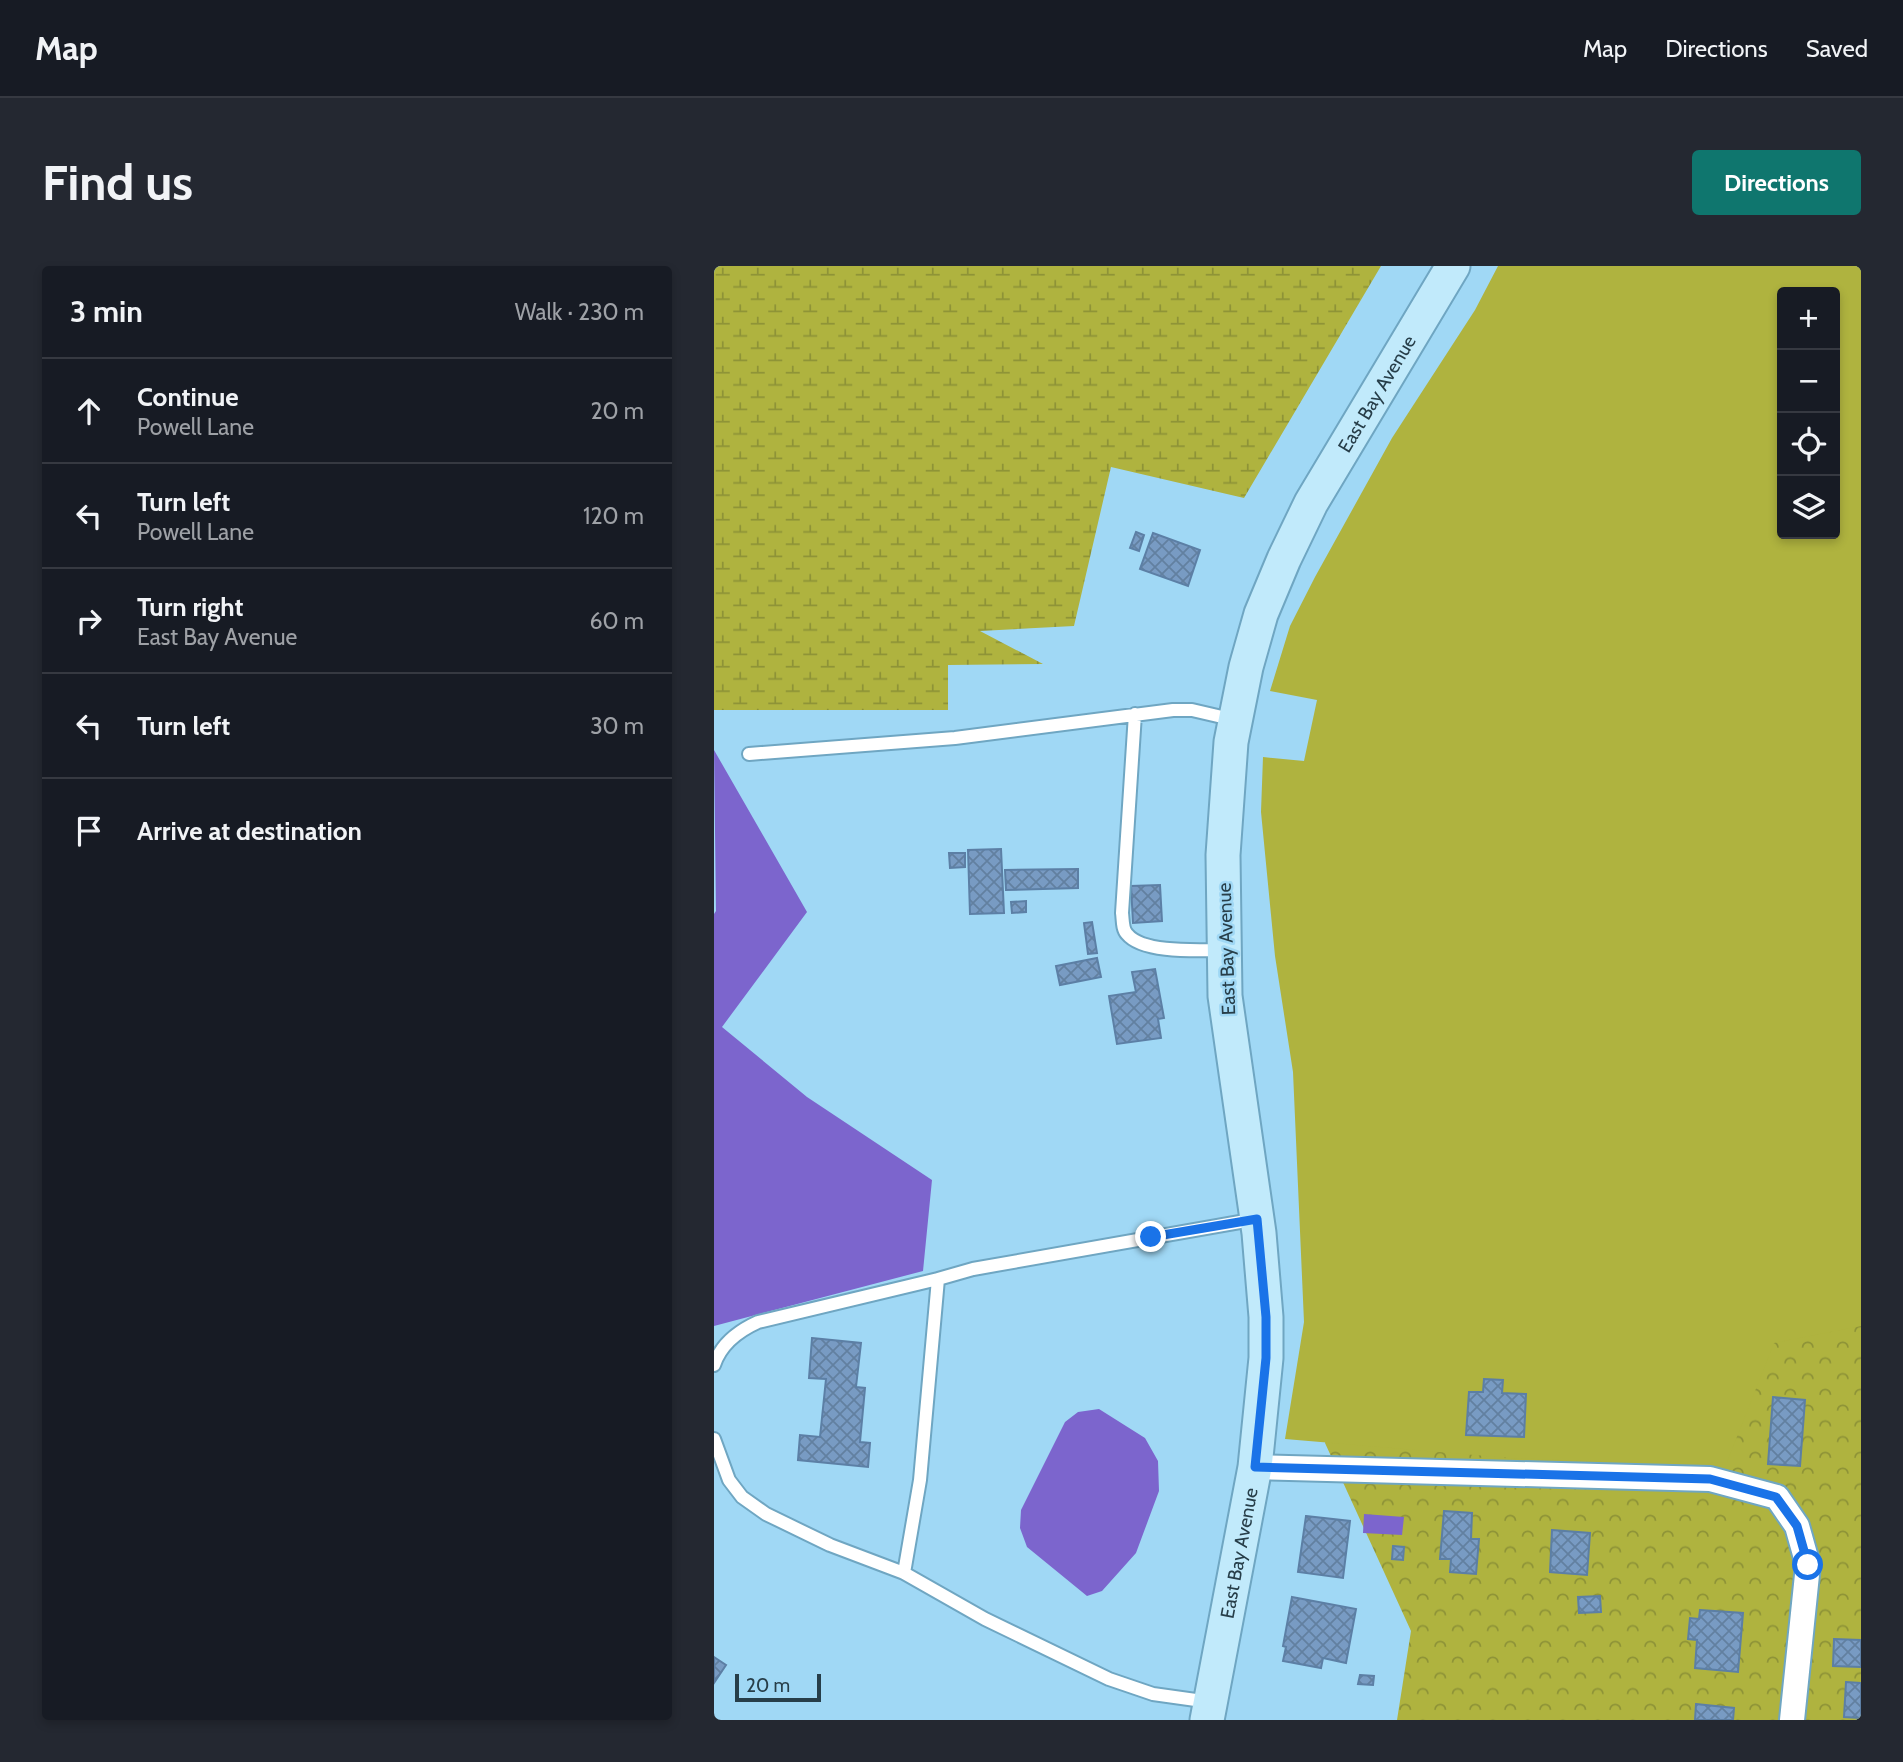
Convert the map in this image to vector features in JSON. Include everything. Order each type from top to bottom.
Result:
[{"type":"street","name":"East Bay Avenue","points":[[1208,1711],[1255,1467],[1266,1358],[1266,1317],[1257,1219],[1225,996],[1223,855],[1231,742],[1246,667],[1261,614],[1284,559],[1318,491],[1453,266]]},
{"type":"street","points":[[1255,1467],[1710,1479],[1776,1497],[1797,1526],[1808,1565],[1793,1720]]},
{"type":"lane","points":[[749,754],[955,738],[1172,710],[1192,710],[1235,720]]},
{"type":"lane","points":[[1135,714],[1122,913],[1127,935],[1152,946],[1182,951],[1224,950]]},
{"type":"lane","points":[[714,1365],[727,1343],[743,1329],[758,1322],[972,1269],[1257,1219]]},
{"type":"lane","points":[[904,1573],[920,1480],[938,1279]]},
{"type":"lane","points":[[714,1439],[729,1480],[742,1497],[766,1514],[830,1545],[904,1573],[985,1619],[1109,1679],[1208,1711]]},
{"type":"green space","points":[[714,266],[1381,266],[1244,498],[1111,467],[1074,626],[980,631],[1043,664],[948,665],[948,710],[714,710]]},
{"type":"green space","points":[[1498,266],[1861,266],[1861,1326],[1774,1343],[1727,1462],[1680,1465],[1510,1458],[1285,1439],[1304,1322],[1293,1072],[1275,956],[1261,812],[1263,757],[1304,761],[1317,700],[1270,691],[1290,626],[1392,438],[1475,310]]},
{"type":"green space","points":[[1711,266],[1861,266],[1861,1720],[1397,1720],[1411,1631],[1325,1443]]},
{"type":"shaded area","points":[[714,750],[807,912],[722,1027],[807,1097],[932,1180],[923,1271],[714,1326],[716,911]]},
{"type":"shaded area","points":[[1099,1409],[1145,1438],[1158,1461],[1159,1491],[1136,1553],[1102,1591],[1087,1596],[1027,1547],[1020,1528],[1021,1510],[1065,1422],[1078,1412]]},
{"type":"shaded area","points":[[1364,1514],[1404,1517],[1402,1535],[1363,1533]]},
{"type":"building","points":[[1136,532],[1144,535],[1139,551],[1130,548]]},
{"type":"building","points":[[1153,533],[1200,550],[1188,586],[1140,569]]},
{"type":"building","points":[[1001,849],[1004,913],[970,914],[968,850]]},
{"type":"building","points":[[949,853],[965,853],[965,867],[950,868]]},
{"type":"building","points":[[1078,869],[1078,888],[1006,890],[1005,870]]},
{"type":"building","points":[[1160,885],[1162,921],[1133,923],[1131,886]]},
{"type":"building","points":[[1026,901],[1026,912],[1012,913],[1011,902]]},
{"type":"building","points":[[1092,922],[1097,953],[1088,954],[1084,923]]},
{"type":"building","points":[[1097,958],[1101,977],[1060,985],[1056,966]]},
{"type":"building","points":[[1155,969],[1164,1018],[1158,1019],[1161,1038],[1117,1044],[1109,996],[1136,992],[1132,972]]},
{"type":"building","points":[[812,1338],[861,1343],[856,1387],[865,1388],[860,1442],[870,1443],[868,1467],[798,1460],[800,1435],[820,1437],[826,1379],[809,1378]]},
{"type":"building","points":[[1484,1379],[1503,1380],[1502,1393],[1526,1394],[1524,1437],[1466,1435],[1469,1392],[1483,1392]]},
{"type":"building","points":[[1773,1397],[1805,1400],[1800,1466],[1768,1464]]},
{"type":"building","points":[[1444,1511],[1472,1513],[1471,1539],[1479,1539],[1476,1574],[1450,1572],[1451,1559],[1440,1559]]},
{"type":"building","points":[[1306,1516],[1350,1521],[1343,1578],[1298,1572]]},
{"type":"building","points":[[1552,1530],[1590,1533],[1587,1575],[1550,1572]]},
{"type":"building","points":[[1393,1546],[1404,1547],[1403,1560],[1392,1559]]},
{"type":"building","points":[[1600,1596],[1601,1612],[1579,1613],[1578,1597]]},
{"type":"building","points":[[1292,1597],[1356,1609],[1346,1663],[1323,1658],[1321,1668],[1283,1661]]},
{"type":"building","points":[[1700,1610],[1743,1613],[1738,1672],[1695,1668],[1697,1640],[1688,1639],[1690,1618],[1699,1619]]},
{"type":"building","points":[[1834,1639],[1861,1640],[1861,1667],[1833,1666]]},
{"type":"building","points":[[714,1657],[726,1665],[714,1683]]},
{"type":"building","points":[[1360,1675],[1374,1676],[1373,1685],[1358,1684]]},
{"type":"building","points":[[1846,1682],[1861,1683],[1861,1718],[1844,1717]]},
{"type":"building","points":[[1696,1704],[1734,1708],[1733,1720],[1695,1720]]},
{"type":"route","points":[[1151,1237],[1257,1219],[1266,1317],[1266,1358],[1255,1467],[1710,1479],[1776,1497],[1797,1526],[1808,1565]]}]
